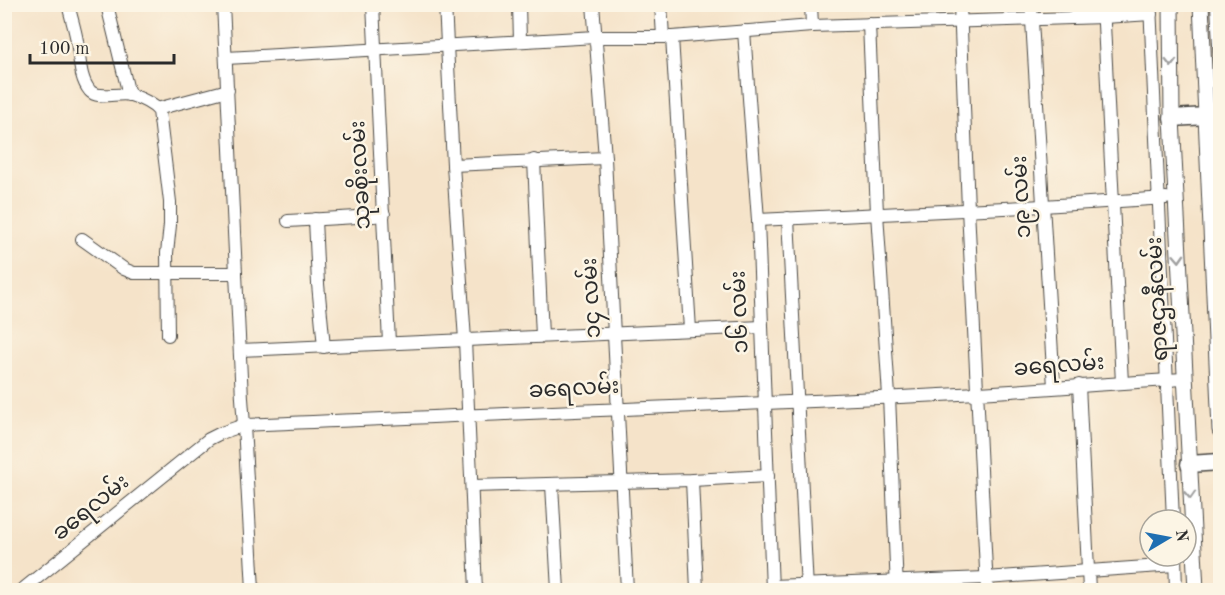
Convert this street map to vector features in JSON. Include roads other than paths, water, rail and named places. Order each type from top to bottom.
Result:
[{"type":"highway","points":[[1172,118],[1207,116]]},
{"type":"highway","points":[[1188,464],[1221,462]]},
{"type":"main road","name":"ရာဇဌာနီလမ်း","points":[[1170,4],[1172,118],[1196,591]]},
{"type":"main road","points":[[1201,8],[1207,116],[1215,195],[1221,429]]},
{"type":"street","points":[[68,4],[77,39],[82,74],[92,93],[100,96],[121,94],[133,96],[157,109],[161,115],[170,201],[168,335]]},
{"type":"street","points":[[223,4],[253,591]]},
{"type":"street","name":"သုခစိုးလမ်း","points":[[374,4],[388,343]]},
{"type":"street","points":[[445,4],[469,415],[476,591]]},
{"type":"street","points":[[519,4],[520,41]]},
{"type":"street","name":"၁၄ လမ်း","points":[[593,4],[605,158],[627,591]]},
{"type":"street","points":[[661,4],[667,37],[690,330]]},
{"type":"street","points":[[811,4],[812,26]]},
{"type":"street","points":[[960,4],[987,584]]},
{"type":"street","name":"၁၉ လမ်း","points":[[1031,4],[1054,387]]},
{"type":"street","points":[[1201,8],[1218,9],[1221,65]]},
{"type":"street","points":[[108,9],[129,95]]},
{"type":"street","points":[[226,58],[596,37],[667,37],[812,26],[1032,19],[1104,11],[1151,9],[1172,508]]},
{"type":"street","points":[[1104,11],[1122,383]]},
{"type":"street","points":[[869,24],[877,213],[889,396],[896,586]]},
{"type":"street","name":"၁၆ လမ်း","points":[[744,31],[758,220],[772,588]]},
{"type":"street","points":[[157,109],[228,90]]},
{"type":"street","points":[[453,165],[605,158]]},
{"type":"street","points":[[534,160],[542,336]]},
{"type":"street","points":[[758,220],[1176,197]]},
{"type":"street","points":[[288,221],[384,214]]},
{"type":"street","points":[[788,218],[807,587]]},
{"type":"street","points":[[315,219],[324,347]]},
{"type":"street","points":[[82,239],[134,273],[236,273]]},
{"type":"street","points":[[240,350],[762,327]]},
{"type":"street","name":"ခရေလမ်း","points":[[22,591],[209,439],[244,425],[978,393],[1184,379]]},
{"type":"street","points":[[1078,385],[1089,591]]},
{"type":"street","points":[[472,486],[768,476]]},
{"type":"street","points":[[692,480],[697,591]]},
{"type":"street","points":[[552,485],[558,591]]},
{"type":"street","points":[[772,588],[987,584],[1138,565]]},
{"type":"street","points":[[1175,568],[1176,591]]}]
